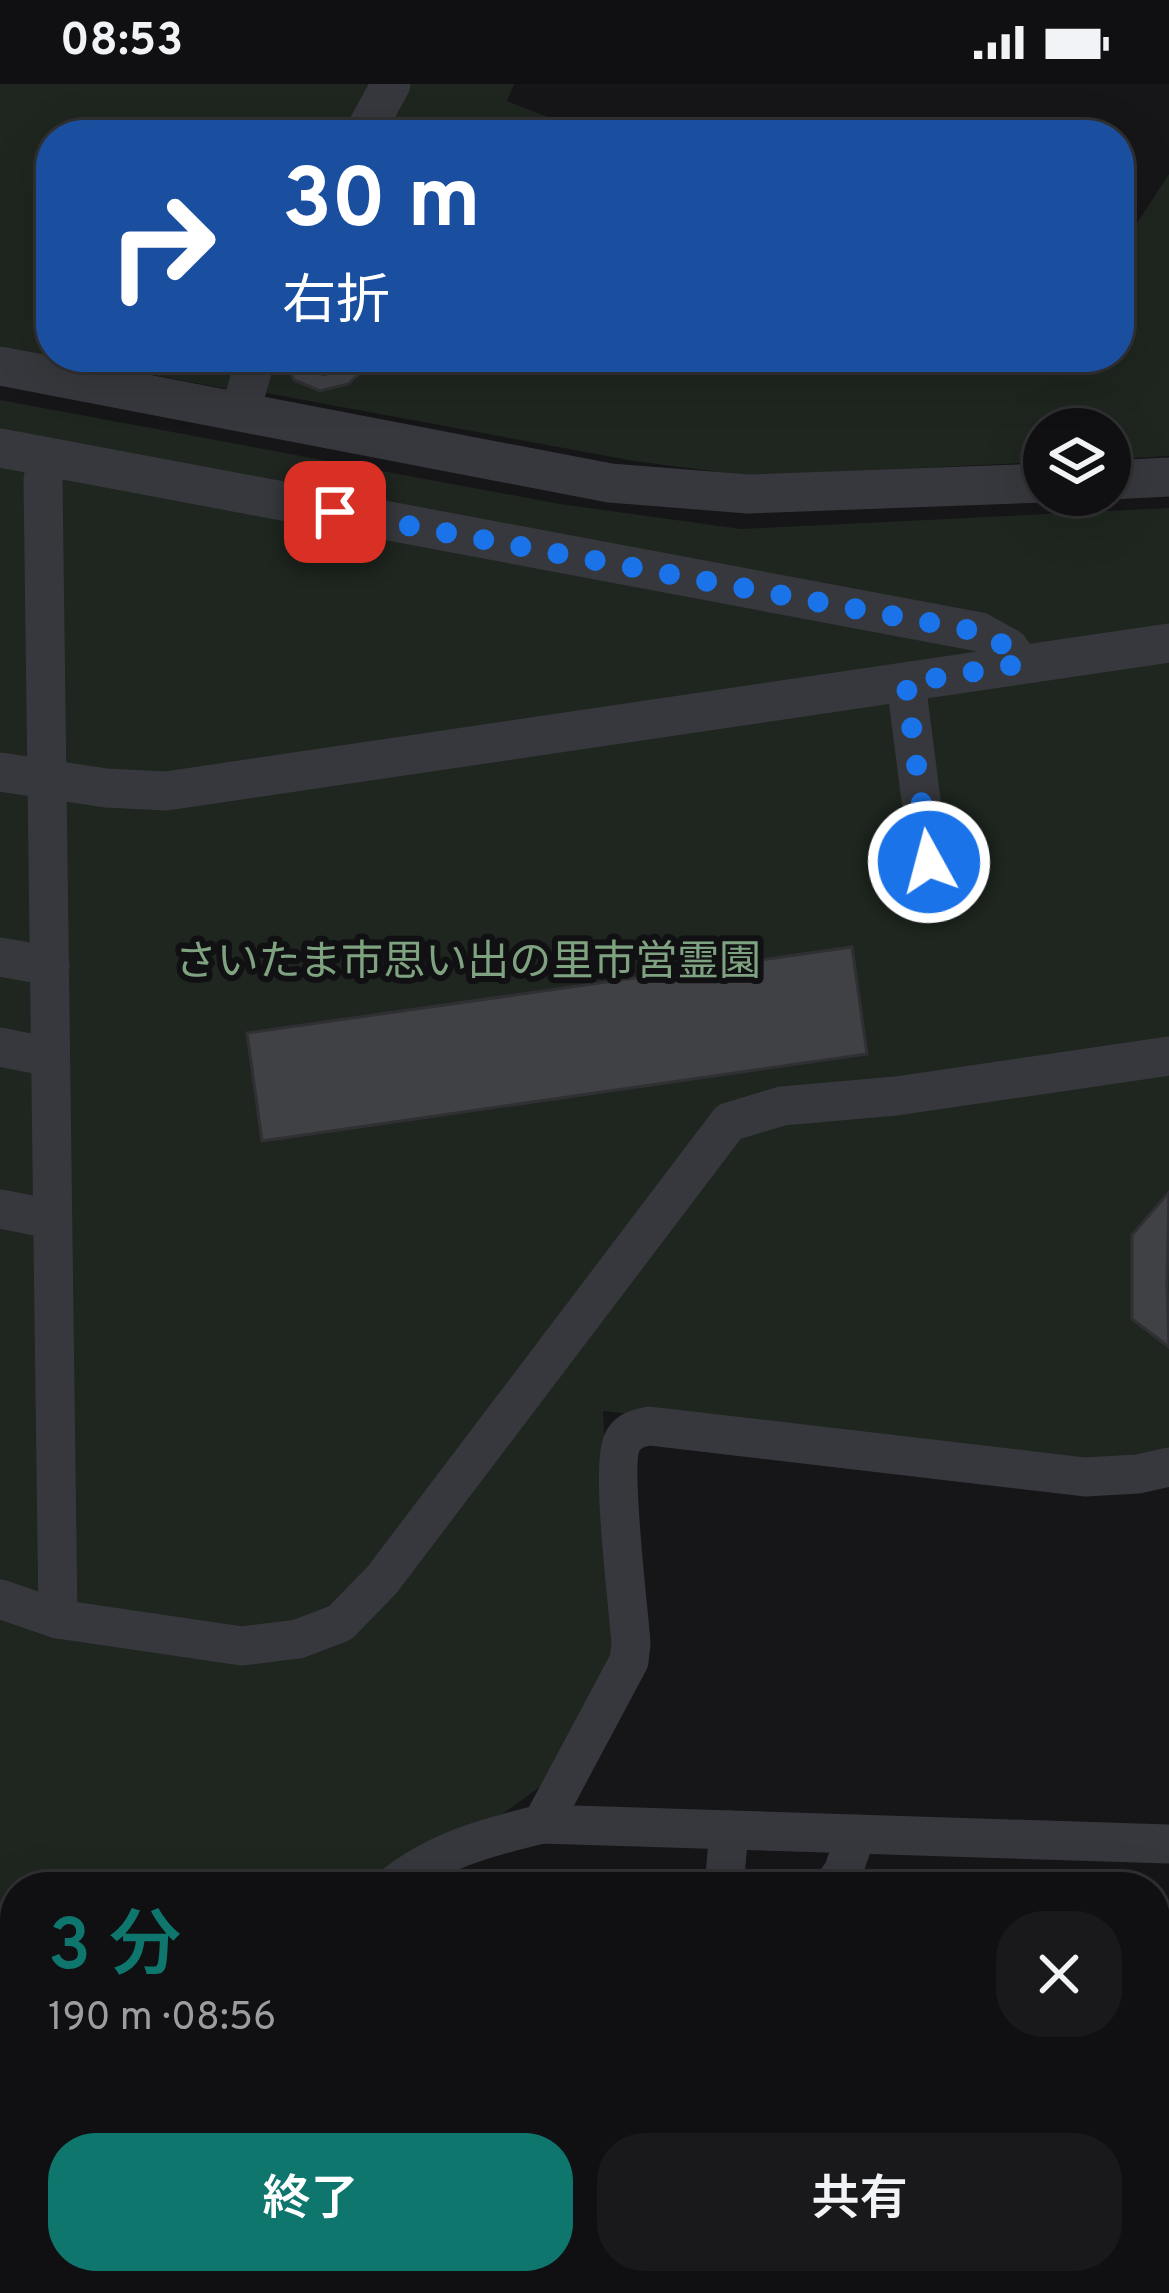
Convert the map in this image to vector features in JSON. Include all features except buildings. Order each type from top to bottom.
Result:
[{"type":"street","points":[[372,120],[392,84]]},
{"type":"street","points":[[0,366],[610,483],[748,494],[1023,484]]},
{"type":"street","points":[[241,410],[252,372]]},
{"type":"street","points":[[0,448],[980,632],[1009,648],[1020,664]]},
{"type":"street","points":[[47,457],[58,1619]]},
{"type":"street","points":[[1131,479],[1169,477]]},
{"type":"street","points":[[0,772],[48,781],[166,790],[1169,643]]},
{"type":"street","points":[[906,683],[929,862]]},
{"type":"street","points":[[0,957],[50,966]]},
{"type":"street","points":[[0,1047],[50,1057]]},
{"type":"street","points":[[0,1600],[58,1619],[242,1646],[298,1639],[340,1623],[382,1580],[729,1122],[782,1106],[896,1096],[1169,1056]]},
{"type":"street","points":[[0,1210],[51,1219]]},
{"type":"street","points":[[542,1824],[628,1661],[632,1644],[617,1468],[625,1437],[634,1430],[649,1426],[1085,1477],[1169,1467]]},
{"type":"street","points":[[411,1872],[474,1840],[542,1824],[1169,1844]]},
{"type":"street","points":[[725,1872],[729,1830]]},
{"type":"street","points":[[844,1872],[856,1834]]},
{"type":"green space","points":[[0,84],[514,84],[507,101],[555,120],[36,120],[36,353],[0,346]]},
{"type":"green space","points":[[1169,174],[1169,456],[1131,458],[1131,408],[1023,408],[1023,463],[750,476],[634,461],[266,393],[269,372],[1134,372],[1134,228]]},
{"type":"green space","points":[[137,372],[236,372],[228,389]]},
{"type":"green space","name":"さいたま市思い出の里市営霊園","points":[[0,400],[560,504],[741,529],[1023,515],[1131,516],[1131,510],[1169,508],[1169,1451],[1063,1463],[603,1411],[611,1660],[541,1786],[497,1818],[412,1850],[382,1872],[0,1872]]},
{"type":"route","points":[[335,512],[980,632],[1009,648],[1020,664],[906,683],[929,862]]}]
